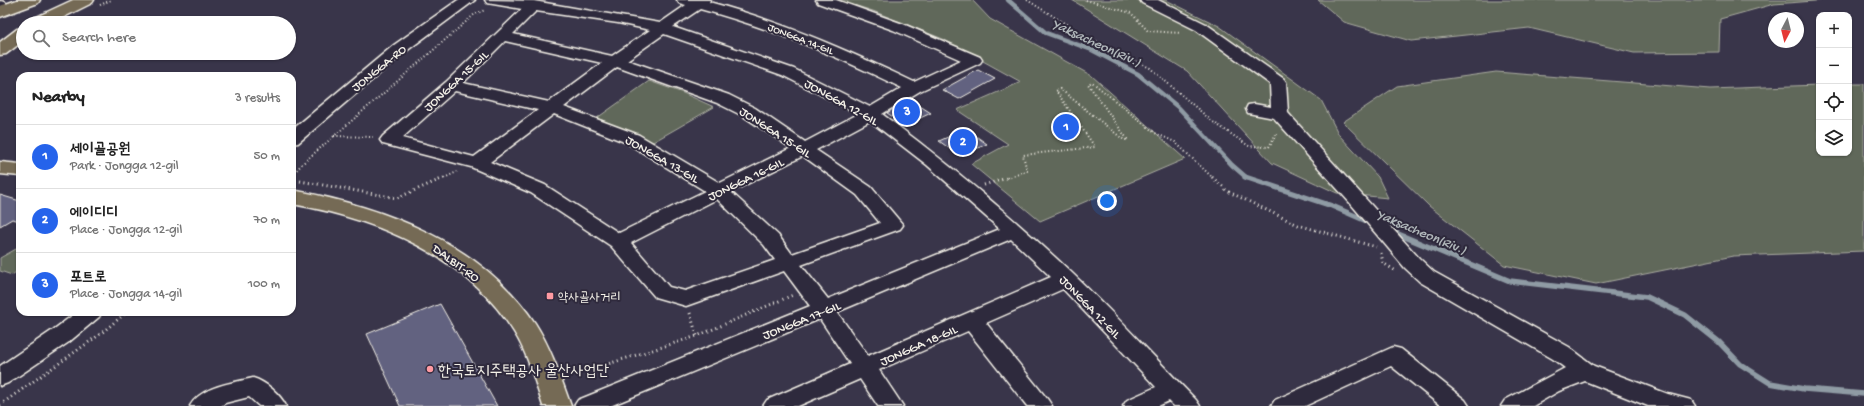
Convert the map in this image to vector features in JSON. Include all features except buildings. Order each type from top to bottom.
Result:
[{"type":"main road","points":[[3,6],[32,0]]},
{"type":"main road","points":[[53,16],[86,0]]},
{"type":"main road","points":[[0,44],[16,36]]},
{"type":"main road","points":[[0,50],[16,37]]},
{"type":"main road","points":[[0,168],[16,170]]},
{"type":"main road","name":"DALBIT-RO","points":[[296,197],[345,208],[415,235],[438,246],[482,279],[504,301],[525,330],[542,365],[558,406]]},
{"type":"street","name":"JONGGA-RO","points":[[296,135],[383,63],[446,14],[468,0]]},
{"type":"street","points":[[823,0],[898,26],[974,60],[914,88],[871,114]]},
{"type":"street","points":[[1147,0],[1209,33],[1278,82],[1280,114]]},
{"type":"street","points":[[477,163],[695,1]]},
{"type":"street","name":"JONGGA 14-GIL","points":[[695,1],[788,32],[839,52],[914,88]]},
{"type":"street","name":"JONGGA 12-GIL","points":[[489,5],[534,5],[618,19],[660,28],[788,72],[871,114],[933,161],[1066,278],[1171,390],[1188,406]]},
{"type":"street","points":[[502,36],[534,5]]},
{"type":"street","name":"JONGGA 15-GIL","points":[[389,140],[452,85],[502,36],[615,61],[723,100],[749,112],[864,191],[894,225],[787,263]]},
{"type":"street","name":"JONGGA 13-GIL","points":[[452,85],[552,108],[633,139],[719,191],[771,240],[824,310],[864,367]]},
{"type":"street","points":[[1254,109],[1280,114],[1358,200],[1406,268],[1427,277],[1561,353],[1586,372],[1665,403],[1683,406]]},
{"type":"street","name":"JONGGA 16-GIL","points":[[618,241],[804,149],[871,114]]},
{"type":"street","points":[[389,140],[477,163],[538,189],[618,241],[662,292],[686,299],[787,263]]},
{"type":"street","name":"JONGGA 17-GIL","points":[[586,406],[824,310],[1014,231]]},
{"type":"street","name":"JONGGA 18-GIL","points":[[775,406],[1066,278]]},
{"type":"street","points":[[0,377],[62,336],[86,316]]},
{"type":"street","name":"JONGGA 18-GIL","points":[[971,320],[1040,406]]},
{"type":"street","points":[[1284,406],[1393,355],[1458,406]]},
{"type":"street","name":"JONGGA 18-GIL","points":[[864,367],[891,406]]},
{"type":"street","points":[[1513,406],[1572,375],[1586,372]]},
{"type":"street","points":[[202,406],[218,396],[253,387],[274,406]]},
{"type":"street","points":[[1135,406],[1171,390]]},
{"type":"path","points":[[1027,0],[1089,38],[1146,65],[1159,74],[1162,79],[1214,122],[1249,146],[1269,147],[1276,134],[1280,114]]},
{"type":"path","points":[[1086,0],[1131,13],[1148,31],[1209,33]]},
{"type":"path","points":[[296,171],[475,14],[489,5]]},
{"type":"path","points":[[984,186],[1027,171],[1023,155],[1095,147],[1056,91],[1060,89],[1124,140],[1128,140],[1088,84],[1092,82],[1155,133],[1175,142],[1227,191],[1298,225],[1365,242],[1380,248],[1383,263],[1406,268]]},
{"type":"path","points":[[334,136],[372,137],[389,140]]},
{"type":"path","points":[[296,181],[397,198],[477,163]]},
{"type":"path","points":[[592,369],[697,336],[807,289]]},
{"type":"path","points":[[686,299],[697,336]]},
{"type":"path","points":[[0,405],[99,335],[122,316]]},
{"type":"green space","points":[[838,0],[972,0],[990,19],[1092,76],[1185,159],[1040,221],[971,164],[1008,144],[957,110],[1021,82],[943,39],[873,11]]},
{"type":"green space","points":[[1072,0],[1166,0],[1219,26],[1321,100],[1339,135],[1378,177],[1388,198],[1337,193],[1272,163],[1187,71]]},
{"type":"green space","points":[[1318,0],[1828,0],[1774,4],[1720,19],[1719,52],[1634,53],[1529,28],[1411,41],[1344,22]]},
{"type":"green space","points":[[1496,72],[1710,89],[1816,85],[1816,156],[1852,156],[1852,84],[1864,84],[1864,251],[1733,256],[1596,284],[1504,265],[1429,206],[1343,122],[1397,86]]},
{"type":"green space","points":[[649,81],[683,93],[714,107],[653,142],[597,118]]},
{"type":"green space","points":[[16,249],[16,272],[12,275],[0,271],[0,258]]},
{"type":"waterway","name":"Yaksacheon(Riv.)","points":[[1008,0],[1046,33],[1092,50],[1138,74],[1179,108],[1232,165],[1246,177]]},
{"type":"waterway","name":"Yaksacheon(Riv.)","points":[[1246,177],[1332,206],[1369,222]]},
{"type":"waterway","name":"Yaksacheon(Riv.)","points":[[1391,231],[1510,281],[1647,297],[1685,315],[1719,342],[1740,364],[1770,383],[1804,389],[1864,394]]},
{"type":"place","name":"포트로","points":[[907,112]]},
{"type":"place","name":"세이골공원","points":[[1066,127]]},
{"type":"place","name":"에이디디","points":[[963,142]]},
{"type":"place","name":"약사골사거리","points":[[550,296]]},
{"type":"place","name":"한국토지주택공사 울산사업단","points":[[430,369]]}]
